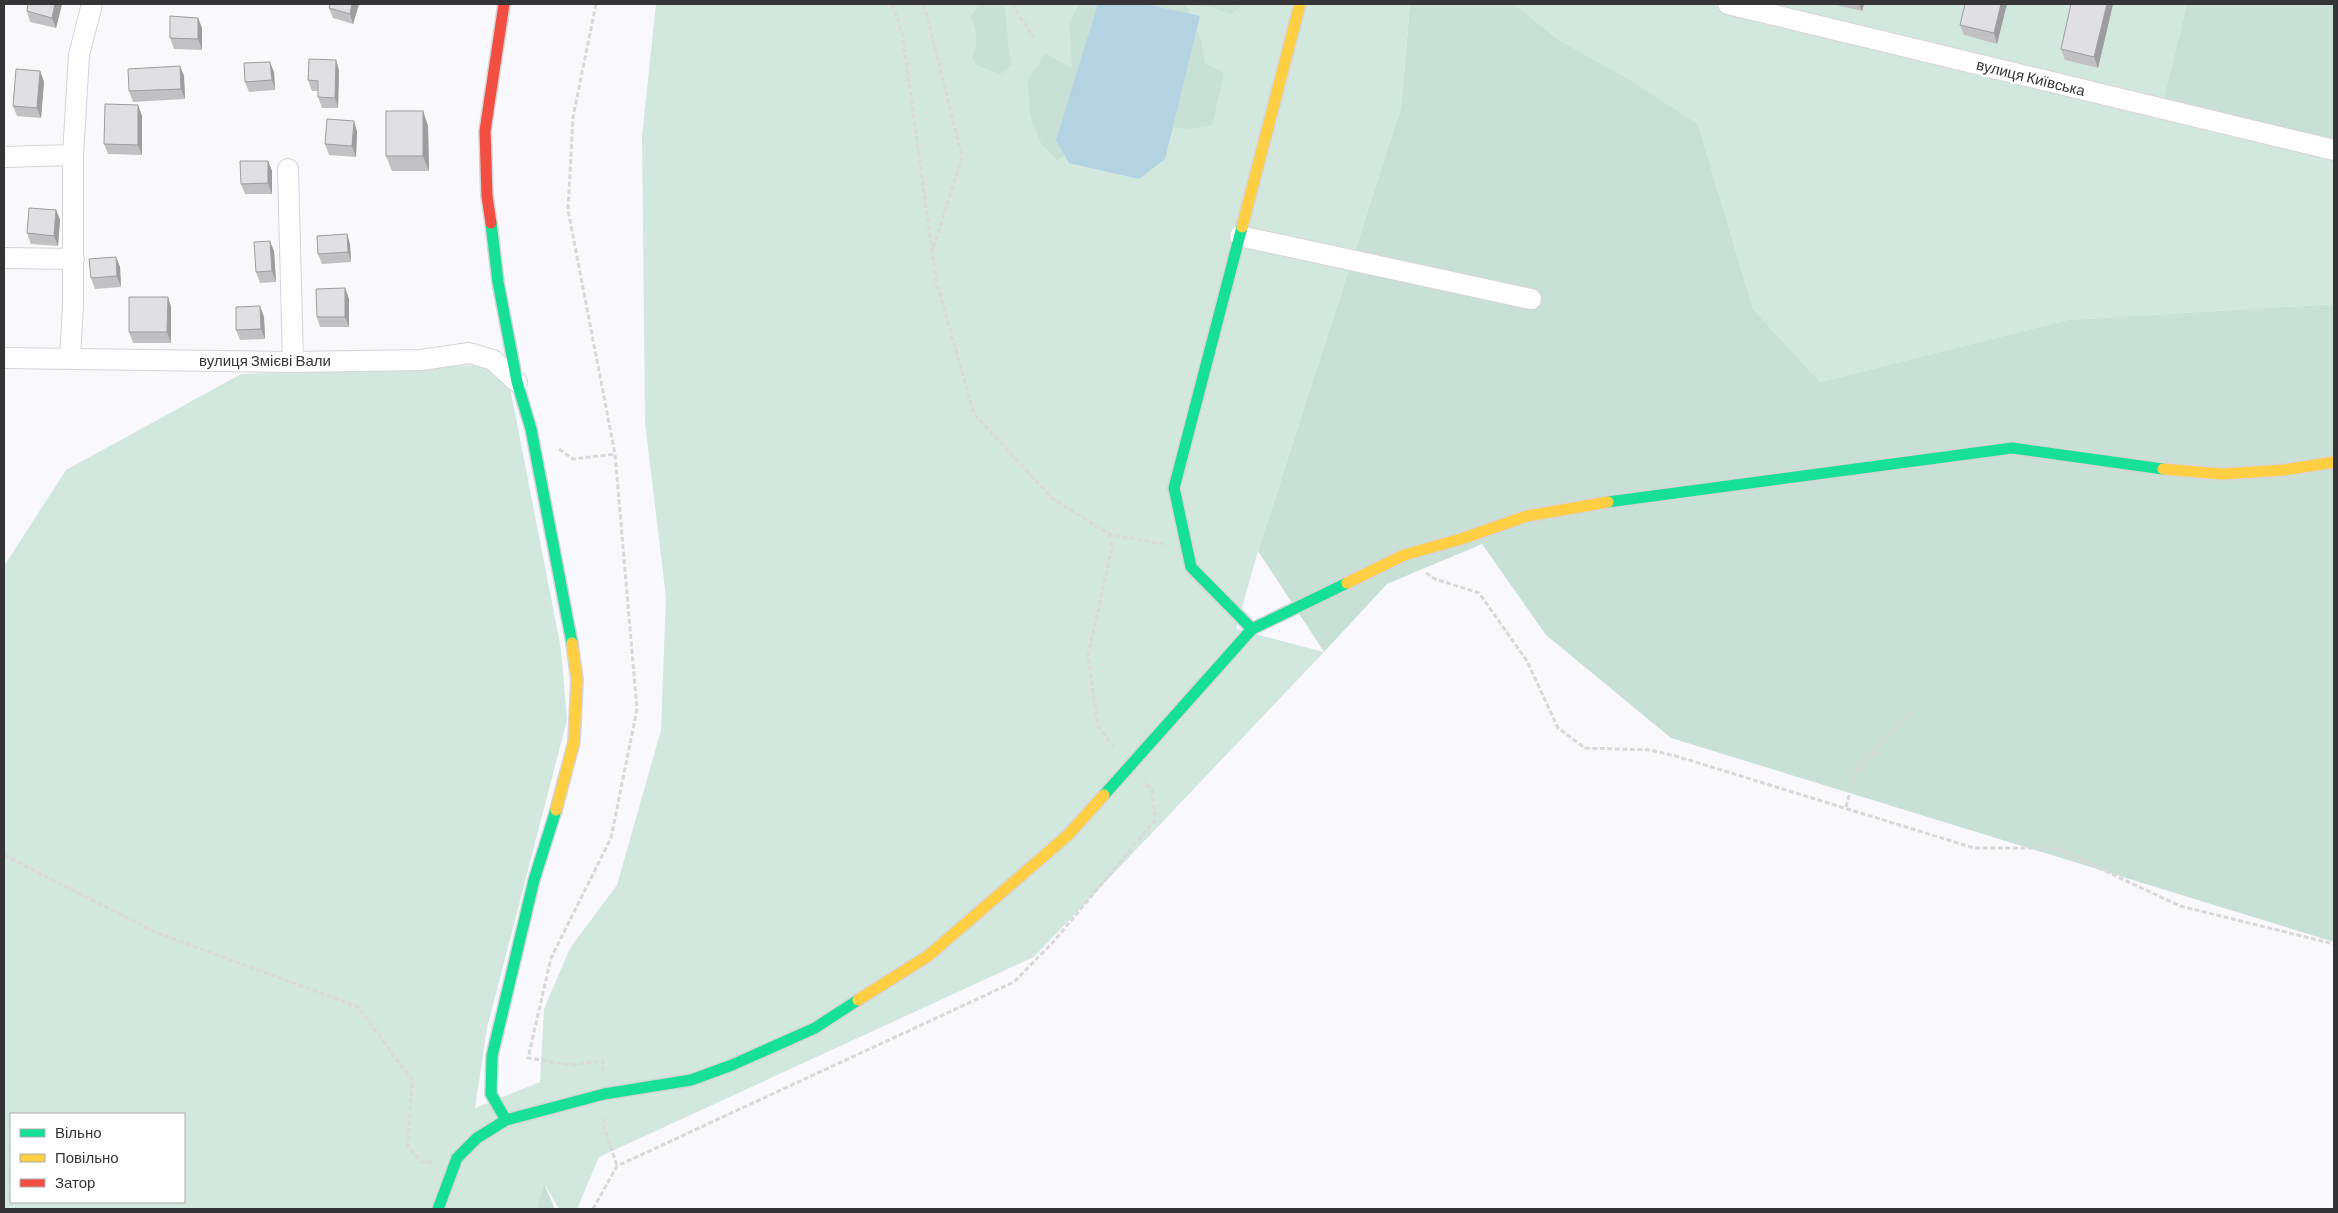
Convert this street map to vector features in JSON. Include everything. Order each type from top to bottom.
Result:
[{"type":"street","points":[[70,358],[74,259],[74,156],[79,55],[92,4]]},
{"type":"street","points":[[504,4],[485,131],[487,196],[498,282],[517,382],[524,398],[531,429],[569,624],[577,680],[574,742],[562,789],[534,880],[492,1056],[491,1094],[506,1120]]},
{"type":"street","points":[[1252,629],[1191,567],[1174,488],[1300,4]]},
{"type":"street","name":"вулиця Київська","points":[[1728,4],[2334,150]]},
{"type":"street","points":[[4,157],[74,156]]},
{"type":"street","points":[[288,169],[293,362]]},
{"type":"street","points":[[1240,236],[1531,299]]},
{"type":"street","points":[[4,258],[74,259]]},
{"type":"street","name":"вулиця Змієві Вали","points":[[4,358],[293,362],[421,360],[469,353],[493,360],[517,382]]},
{"type":"street","points":[[438,1209],[457,1158],[477,1138],[506,1120],[604,1094],[691,1080],[732,1065],[816,1028],[928,956],[1068,835],[1252,629],[1404,555],[1527,516],[1614,501],[1745,486],[2012,448],[2157,469],[2222,474],[2284,470],[2334,462]]},
{"type":"path","points":[[596,4],[573,118],[568,210],[615,454],[637,709],[611,838],[551,958],[528,1058],[571,1064],[603,1061],[604,1126],[616,1166]]},
{"type":"path","points":[[892,4],[902,32],[936,280],[974,414],[1052,498],[1109,534],[1154,543],[1186,545]]},
{"type":"path","points":[[924,4],[962,157],[932,251]]},
{"type":"path","points":[[1012,4],[1034,38]]},
{"type":"path","points":[[531,429],[572,459],[615,454]]},
{"type":"path","points":[[1404,555],[1435,579],[1479,593],[1527,661],[1558,728],[1585,748],[1650,750],[1846,807],[1974,848],[2056,848],[2180,906],[2334,944]]},
{"type":"path","points":[[1846,807],[1856,770],[1914,711]]},
{"type":"path","points":[[4,855],[155,932],[358,1007],[412,1080],[408,1147],[423,1163],[457,1158]]},
{"type":"green space","points":[[656,4],[1410,4],[1401,108],[1258,551],[1236,629],[1324,652],[1034,957],[599,1157],[577,1209],[559,1209],[545,1185],[537,1209],[4,1209],[4,566],[66,470],[241,374],[479,365],[509,382],[561,649],[567,720],[487,1028],[475,1108],[540,1082],[544,1009],[570,948],[617,885],[661,730],[666,597],[645,423],[642,136]]},
{"type":"green space","points":[[1000,4],[1005,7],[1012,65],[1000,74],[976,65],[972,58],[976,47],[976,37],[971,16],[978,6]]},
{"type":"green space","points":[[1079,4],[1242,4],[1232,14],[1209,7],[1186,5],[1201,39],[1205,63],[1224,73],[1212,125],[1187,129],[1156,126],[1089,139],[1057,160],[1041,143],[1030,115],[1028,79],[1046,54],[1072,68],[1069,23]]},
{"type":"green space","points":[[1410,4],[1514,4],[1559,40],[1629,79],[1698,124],[1753,309],[1820,382],[2067,320],[2334,304],[2334,942],[1671,738],[1546,635],[1482,544],[1387,584],[1324,652],[1258,551],[1401,108]]},
{"type":"green space","points":[[1514,4],[2187,4],[2163,101],[2334,154],[2334,304],[2067,320],[1820,382],[1753,309],[1698,124],[1629,79],[1559,40]]},
{"type":"green space","points":[[2187,4],[2334,4],[2334,154],[2163,101]]},
{"type":"green space","points":[[544,1184],[555,1209],[537,1209]]},
{"type":"water","points":[[1098,4],[1144,4],[1200,16],[1165,159],[1139,179],[1069,163],[1056,140]]},
{"type":"building","points":[[28,4],[55,4],[52,18],[27,11]]},
{"type":"building","points":[[330,4],[352,4],[350,14],[329,8]]},
{"type":"building","points":[[1965,4],[2001,4],[1994,33],[1960,25]]},
{"type":"building","points":[[2071,4],[2107,4],[2094,57],[2061,49]]},
{"type":"building","points":[[170,16],[198,18],[198,39],[170,38]]},
{"type":"building","points":[[309,59],[336,60],[335,98],[318,97],[318,81],[308,80]]},
{"type":"building","points":[[270,62],[272,80],[245,82],[244,63]]},
{"type":"building","points":[[180,66],[181,89],[129,91],[128,69]]},
{"type":"building","points":[[16,69],[40,71],[37,108],[13,106]]},
{"type":"building","points":[[105,104],[138,105],[138,145],[104,144]]},
{"type":"building","points":[[386,111],[423,111],[423,156],[386,156]]},
{"type":"building","points":[[327,119],[354,121],[352,146],[325,144]]},
{"type":"building","points":[[240,161],[268,161],[268,183],[241,184]]},
{"type":"building","points":[[29,208],[56,210],[54,236],[27,233]]},
{"type":"building","points":[[347,234],[348,252],[318,254],[317,236]]},
{"type":"building","points":[[270,241],[272,271],[256,272],[254,242]]},
{"type":"building","points":[[116,257],[117,276],[91,278],[89,259]]},
{"type":"building","points":[[345,288],[345,317],[317,317],[316,289]]},
{"type":"building","points":[[129,297],[168,297],[167,332],[129,332]]},
{"type":"building","points":[[260,306],[261,329],[236,330],[236,307]]},
{"type":"traffic: fast","points":[[491,223],[498,282],[517,382],[531,429],[572,643]]},
{"type":"traffic: fast","points":[[1242,227],[1174,488],[1191,567],[1252,629]]},
{"type":"traffic: fast","points":[[1608,502],[2012,448],[2163,469]]},
{"type":"traffic: fast","points":[[1104,795],[1252,629],[1347,583]]},
{"type":"traffic: fast","points":[[506,1120],[491,1094],[492,1056],[534,880],[556,810]]},
{"type":"traffic: fast","points":[[438,1209],[457,1158],[477,1138],[506,1120],[604,1094],[691,1080],[732,1065],[815,1028],[858,1000]]},
{"type":"traffic: slow","points":[[1242,227],[1300,4]]},
{"type":"traffic: slow","points":[[2163,469],[2222,474],[2284,470],[2334,462]]},
{"type":"traffic: slow","points":[[1347,583],[1404,555],[1461,539],[1527,516],[1608,502]]},
{"type":"traffic: slow","points":[[556,810],[574,742],[577,680],[572,643]]},
{"type":"traffic: slow","points":[[858,1000],[928,956],[1068,835],[1104,795]]},
{"type":"traffic: jam","points":[[491,223],[487,196],[485,131],[504,4]]}]
